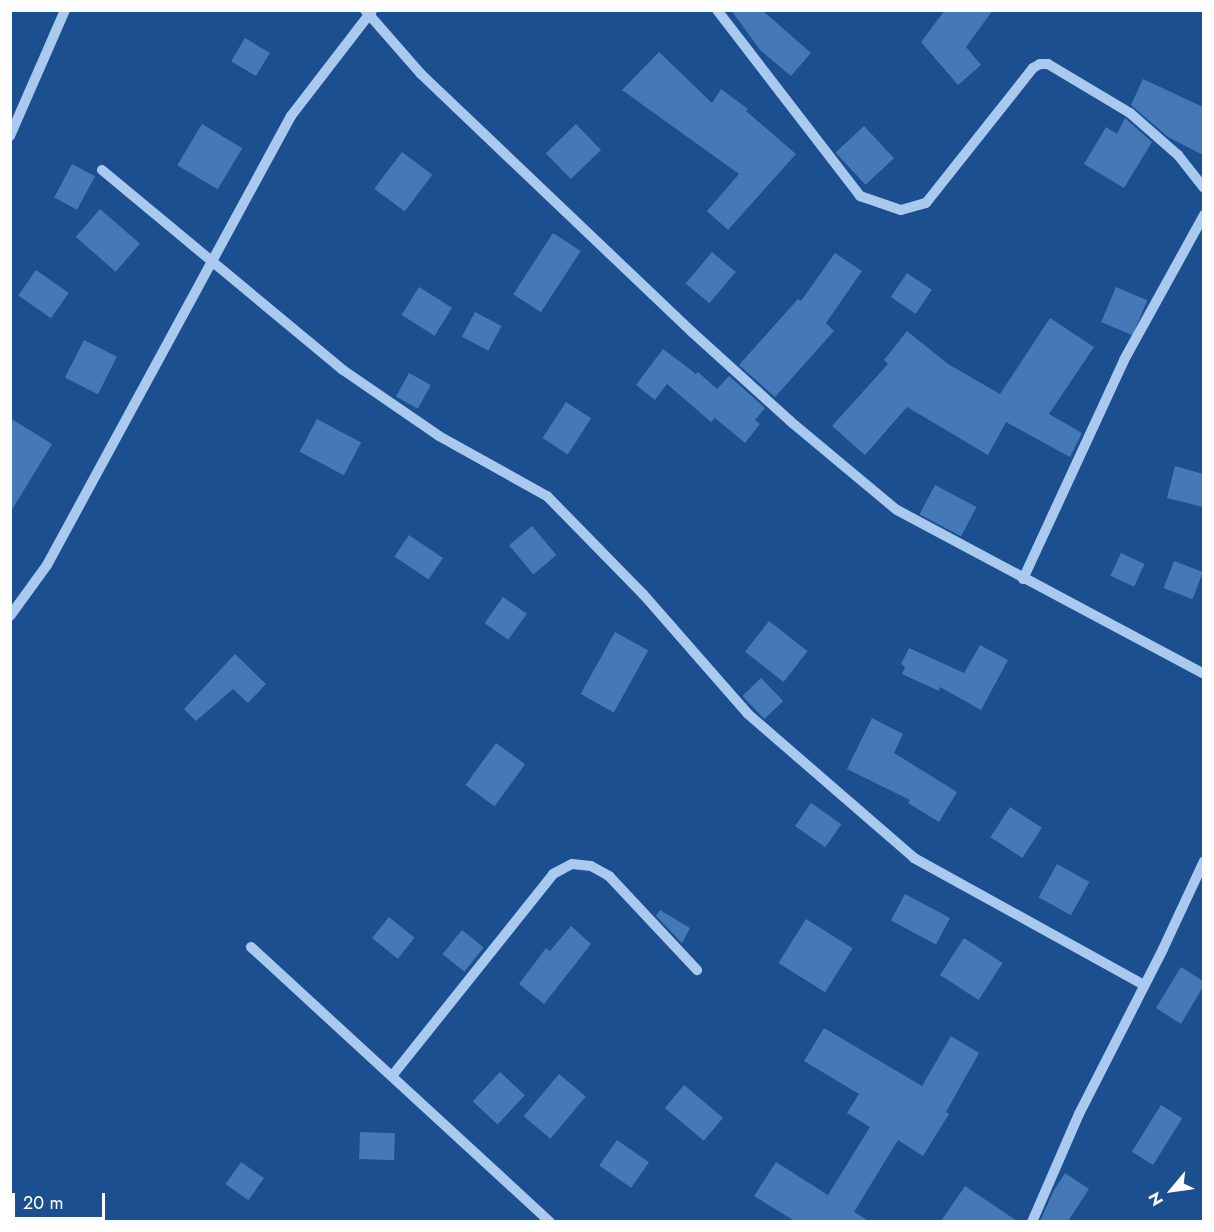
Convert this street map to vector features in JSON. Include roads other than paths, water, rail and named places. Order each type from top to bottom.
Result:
[{"type":"street","points":[[10,136],[66,10]]},
{"type":"street","points":[[717,10],[860,196],[901,210],[927,203],[1033,68],[1040,64],[1048,64],[1130,112],[1178,155],[1203,188]]},
{"type":"street","points":[[10,616],[47,565],[291,116],[369,12],[421,74],[790,422],[897,510],[1203,674]]},
{"type":"street","points":[[102,170],[343,370],[439,436],[547,496],[643,594],[748,714],[914,858],[1144,985]]},
{"type":"street","points":[[1023,579],[1125,360],[1203,215]]},
{"type":"street","points":[[1032,1221],[1079,1114],[1203,861]]},
{"type":"street","points":[[392,1076],[553,874],[572,864],[591,866],[609,876],[697,970]]},
{"type":"street","points":[[251,947],[550,1221]]}]
